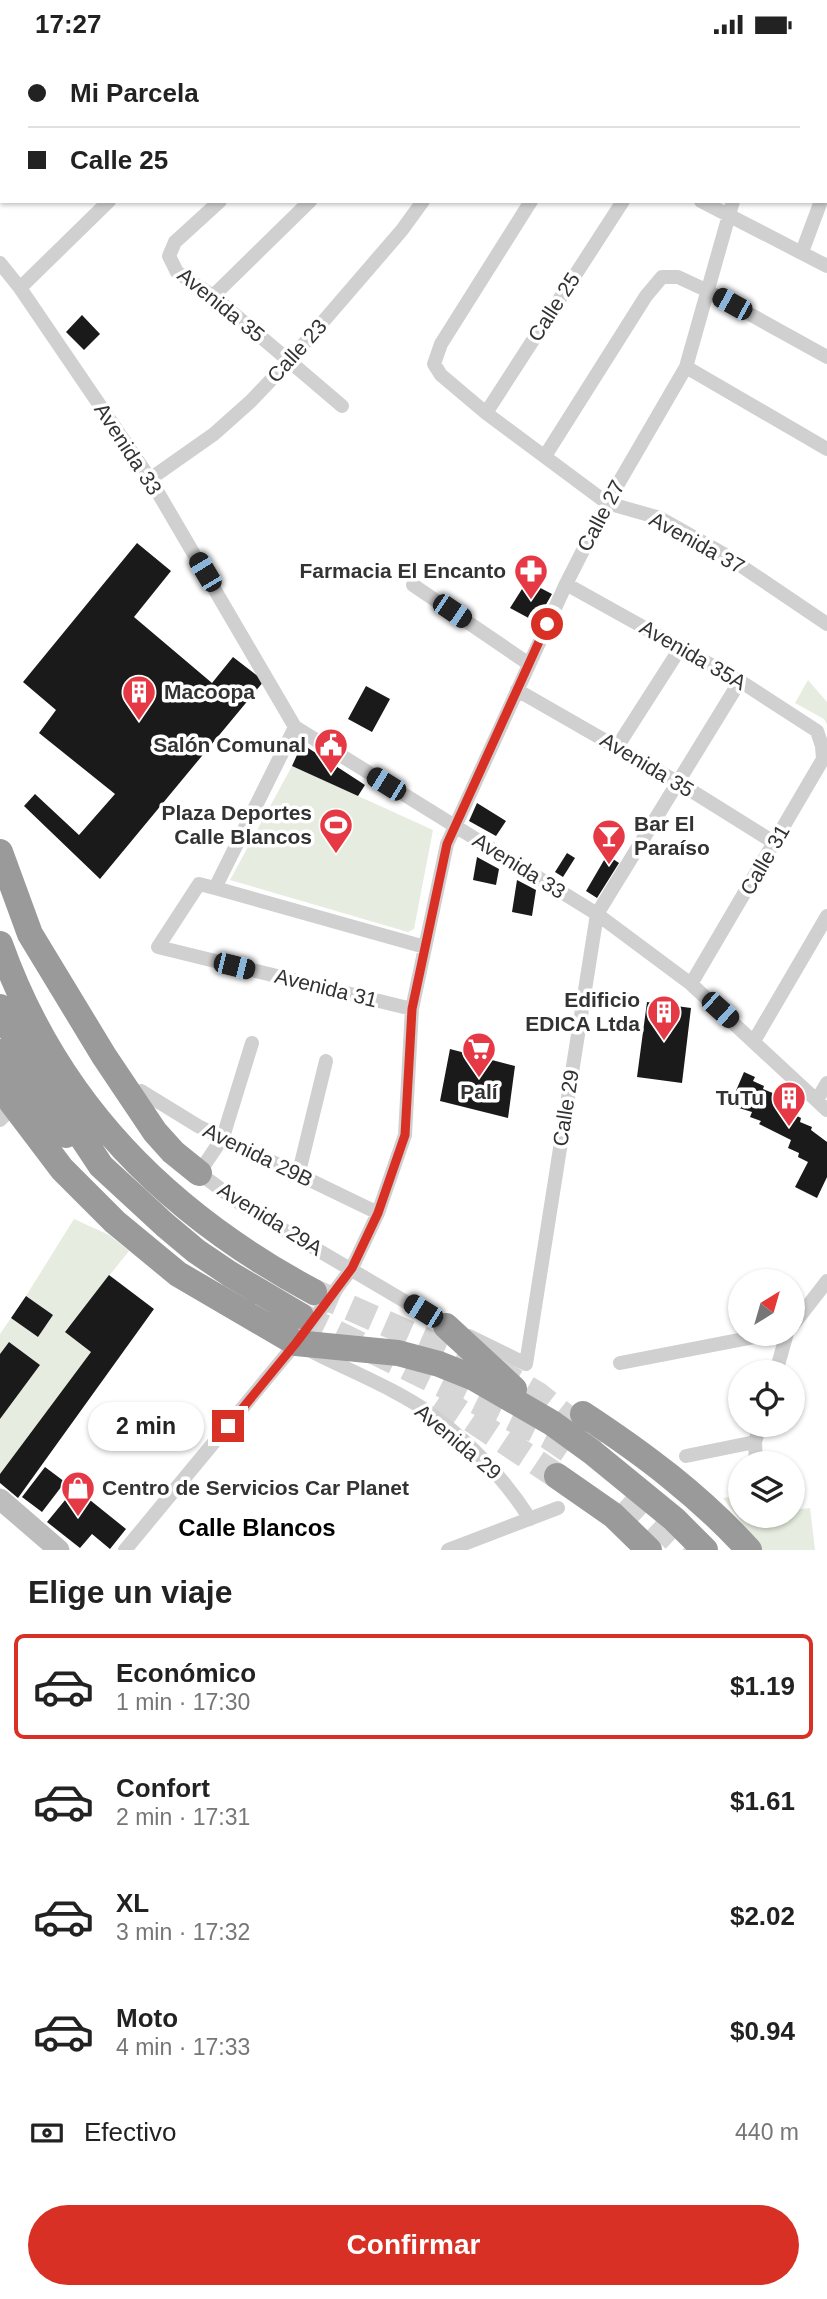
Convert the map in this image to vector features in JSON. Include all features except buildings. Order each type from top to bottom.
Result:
[{"type":"highway","points":[[0,852],[30,934],[104,1056],[155,1132],[173,1152],[199,1173]]},
{"type":"highway","points":[[0,861],[14,932],[27,970],[46,1019],[92,1111]]},
{"type":"highway","points":[[0,944],[14,984],[57,1065],[130,1156],[181,1206],[244,1252],[314,1292]]},
{"type":"highway","points":[[0,1007],[10,1029],[101,1166]]},
{"type":"highway","points":[[0,1052],[27,1093],[54,1124],[164,1225],[230,1274],[301,1316]]},
{"type":"highway","points":[[0,1083],[62,1169],[115,1222],[178,1274],[296,1343],[398,1353],[439,1364],[474,1378],[552,1423]]},
{"type":"highway","points":[[446,1326],[552,1423],[631,1482],[674,1518],[705,1550]]},
{"type":"highway","points":[[583,1415],[673,1477],[709,1508],[749,1550]]},
{"type":"highway","points":[[557,1476],[613,1515],[649,1550]]},
{"type":"highway","points":[[674,1518],[692,1550]]},
{"type":"main road","points":[[0,1499],[59,1550]]},
{"type":"street","points":[[20,288],[107,203]]},
{"type":"street","name":"Avenida 35","points":[[218,203],[176,242],[169,255],[177,272],[213,296],[341,406]]},
{"type":"street","points":[[213,296],[308,203]]},
{"type":"street","name":"Calle 23","points":[[150,479],[237,415],[290,360],[402,230],[422,203]]},
{"type":"street","name":"Avenida 37","points":[[530,203],[441,345],[434,364],[441,375],[486,413],[607,503],[660,519],[722,553],[827,624]]},
{"type":"street","name":"Calle 25","points":[[486,413],[621,203]]},
{"type":"street","points":[[710,203],[731,208],[827,266]]},
{"type":"street","points":[[802,252],[820,203]]},
{"type":"street","name":"Calle 27","points":[[352,1268],[378,1213],[405,1135],[412,1009],[447,844],[566,584],[607,503],[686,367],[731,208]]},
{"type":"street","name":"Avenida 33","points":[[1,267],[20,288],[150,479],[295,727],[597,914],[691,985],[822,1105]]},
{"type":"street","points":[[545,456],[646,296],[662,277],[678,277],[708,291],[827,357]]},
{"type":"street","points":[[686,367],[827,449]]},
{"type":"street","name":"Avenida 35A","points":[[566,584],[740,681],[817,731]]},
{"type":"street","points":[[413,585],[529,664]]},
{"type":"street","points":[[617,747],[681,647]]},
{"type":"street","name":"Calle 29","points":[[526,1364],[597,914],[740,681]]},
{"type":"street","name":"Avenida 35","points":[[517,690],[678,783],[775,843]]},
{"type":"street","points":[[295,727],[215,888],[425,947]]},
{"type":"street","name":"Calle 31","points":[[691,985],[823,759],[817,731]]},
{"type":"street","name":"Avenida 31","points":[[215,888],[199,884],[158,947],[412,1009]]},
{"type":"street","points":[[754,1041],[827,916]]},
{"type":"street","points":[[199,1173],[223,1137],[252,1043]]},
{"type":"street","points":[[298,1175],[326,1061]]},
{"type":"street","points":[[822,1105],[827,1083]]},
{"type":"street","name":"Avenida 29B","points":[[141,1091],[198,1126],[378,1213]]},
{"type":"street","name":"Avenida 29A","points":[[199,1173],[245,1207],[446,1326],[526,1364]]},
{"type":"street","points":[[125,1550],[296,1343],[352,1268]]},
{"type":"street","points":[[805,1309],[827,1281]]},
{"type":"street","points":[[620,1363],[728,1342]]},
{"type":"street","name":"Avenida 29","points":[[296,1343],[431,1414],[494,1469],[530,1519]]},
{"type":"street","points":[[755,1451],[756,1437]]},
{"type":"street","points":[[686,1456],[755,1442]]},
{"type":"street","points":[[448,1550],[558,1508]]},
{"type":"shaded area","points":[[808,680],[827,702],[827,724],[824,719],[795,703]]},
{"type":"shaded area","name":"Plaza Deportes Calle Blancos","points":[[292,766],[433,830],[414,929],[408,932],[230,880]]},
{"type":"shaded area","points":[[74,1219],[109,1235],[129,1251],[65,1331],[91,1352],[0,1474],[0,1419],[40,1365],[9,1342],[0,1354],[0,1334],[11,1318],[38,1337],[53,1315],[26,1296]]},
{"type":"shaded area","points":[[810,1508],[815,1550],[762,1550],[746,1528],[805,1528],[805,1509]]},
{"type":"tunnel","points":[[314,1292],[506,1376],[538,1395],[600,1444]]},
{"type":"tunnel","points":[[301,1316],[548,1436],[574,1454]]},
{"type":"tunnel","points":[[439,1398],[557,1476]]},
{"type":"tunnel","points":[[627,1495],[686,1550]]},
{"type":"place","name":"Farmacia El Encanto","points":[[531,601]]},
{"type":"place","name":"Macoopa","points":[[139,722]]},
{"type":"place","name":"Salón Comunal","points":[[331,775]]},
{"type":"place","name":"Plaza Deportes Calle Blancos","points":[[336,855]]},
{"type":"place","name":"Bar El Paraíso","points":[[609,866]]},
{"type":"place","name":"Edificio EDICA Ltda","points":[[664,1042]]},
{"type":"place","name":"Palí","points":[[479,1079]]},
{"type":"place","name":"TuTu","points":[[789,1128]]},
{"type":"place","name":"Centro de Servicios Car Planet","points":[[78,1518]]},
{"type":"district","name":"Calle Blancos","points":[[257,1528]]},
{"type":"route","points":[[228,1426],[296,1343],[352,1268],[378,1213],[405,1135],[412,1009],[447,844],[547,624]]}]
